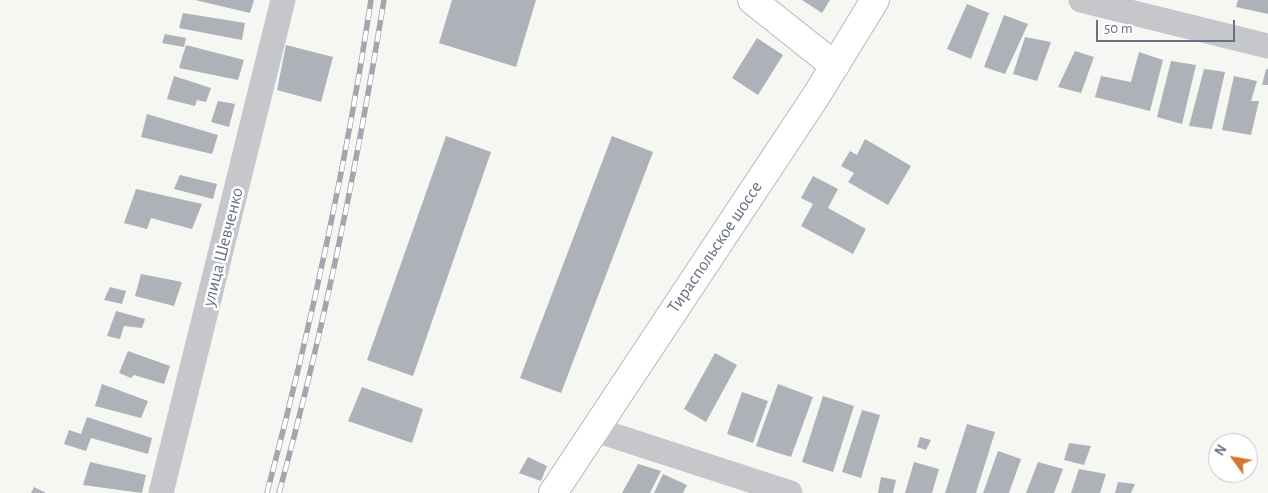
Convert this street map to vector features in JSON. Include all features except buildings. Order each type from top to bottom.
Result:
[{"type":"main road","points":[[752,0],[835,66]]},
{"type":"main road","name":"Тираспольское шоссе","points":[[553,493],[835,66],[875,0]]},
{"type":"street","name":"улица Шевченко","points":[[161,493],[284,0]]},
{"type":"street","points":[[1081,0],[1268,46]]},
{"type":"street","points":[[594,429],[790,493]]},
{"type":"railway","points":[[267,493],[298,371],[326,248],[350,125],[371,0]]},
{"type":"railway","points":[[279,493],[311,371],[338,248],[363,124],[384,0]]}]
